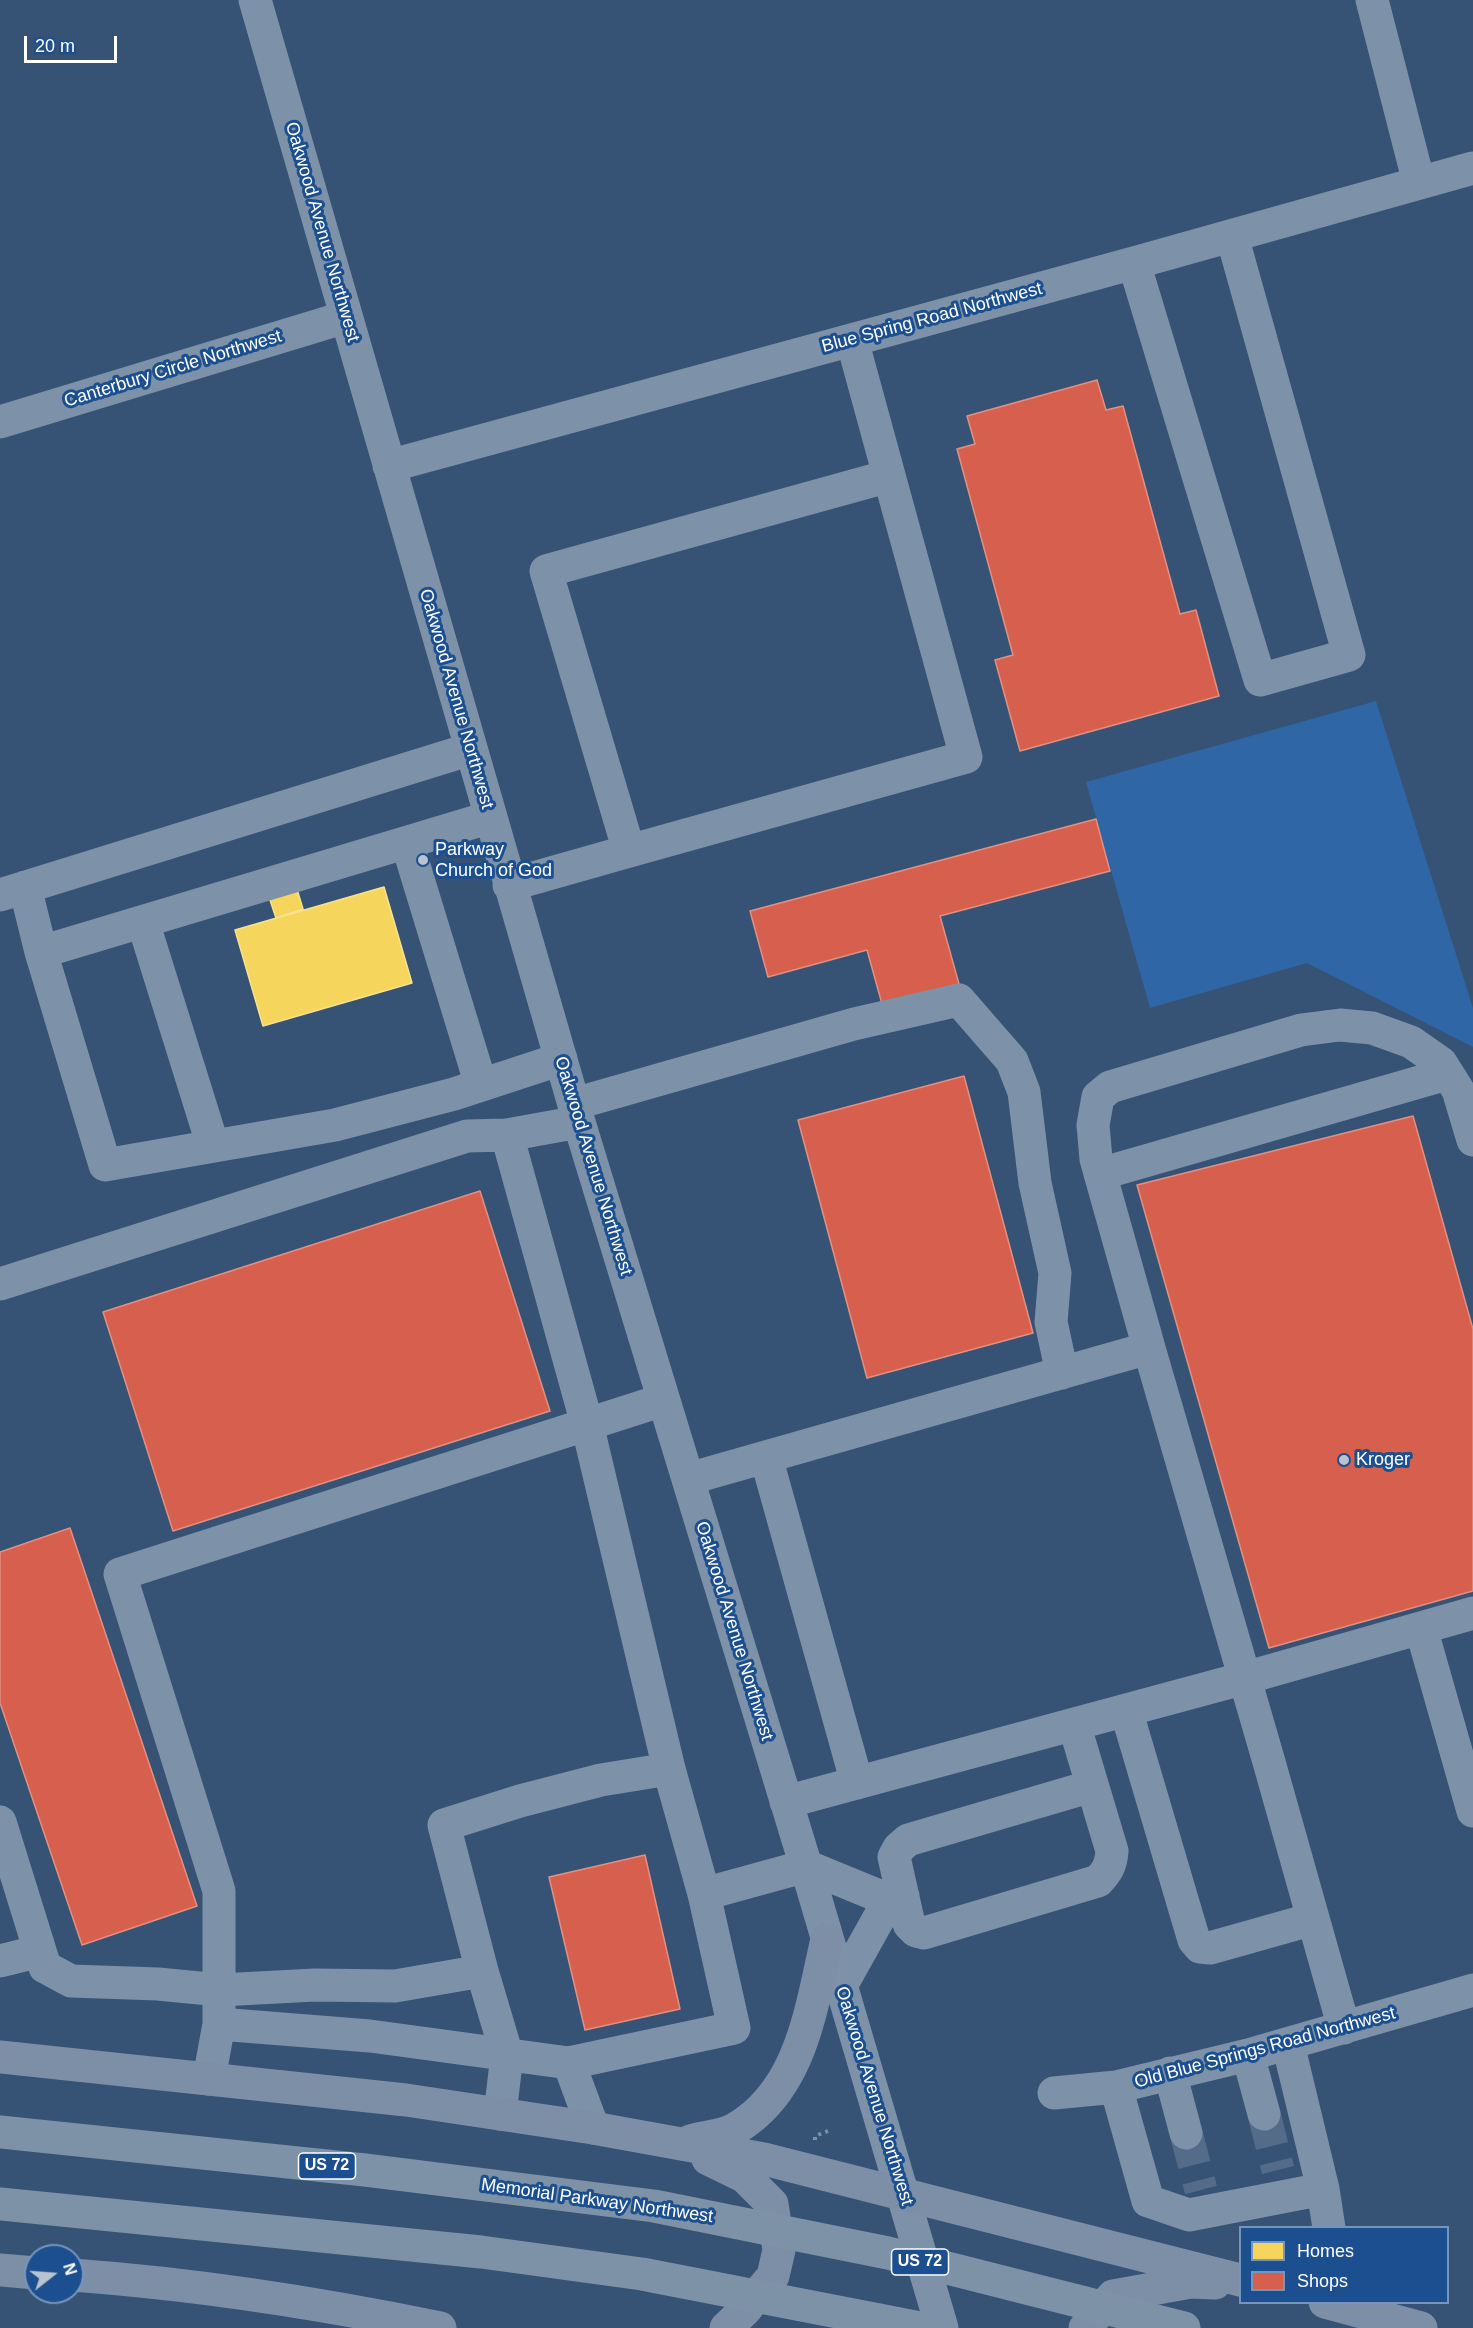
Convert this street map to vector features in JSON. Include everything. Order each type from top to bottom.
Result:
[{"type":"highway","name":"Memorial Parkway Northwest","points":[[0,2132],[365,2170],[654,2206],[888,2253],[1184,2328]]},
{"type":"highway","points":[[0,2204],[481,2252],[642,2274],[920,2328]]},
{"type":"main road","points":[[677,2144],[733,2131],[763,2110],[780,2088],[802,2046],[827,1939]]},
{"type":"main road","points":[[0,2057],[406,2100],[593,2128],[764,2158],[902,2192],[1239,2282]]},
{"type":"main road","points":[[677,2144],[745,2176],[772,2204],[779,2250],[773,2276],[745,2310],[726,2328]]},
{"type":"main road","points":[[0,2270],[24,2271]]},
{"type":"main road","points":[[84,2276],[161,2282],[334,2306],[397,2323],[440,2328]]},
{"type":"main road","points":[[1084,2328],[1113,2296],[1191,2282],[1239,2282]]},
{"type":"main road","points":[[1330,2304],[1421,2328]]},
{"type":"street","name":"Oakwood Avenue Northwest","points":[[255,0],[576,1113],[806,1866],[942,2328]]},
{"type":"street","points":[[1372,0],[1419,183]]},
{"type":"street","name":"Blue Spring Road Northwest","points":[[389,466],[1473,168]]},
{"type":"street","points":[[1134,263],[1260,680],[1349,655],[1232,236]]},
{"type":"street","name":"Canterbury Circle Northwest","points":[[0,422],[346,316]]},
{"type":"street","points":[[509,885],[966,757],[852,340]]},
{"type":"street","points":[[629,851],[546,571],[889,476]]},
{"type":"street","points":[[471,749],[12,891],[41,952],[105,1165],[335,1125],[481,1085],[561,1059]]},
{"type":"street","points":[[41,952],[491,817]]},
{"type":"street","points":[[407,843],[481,1085]]},
{"type":"street","points":[[143,922],[213,1146]]},
{"type":"street","points":[[0,1284],[467,1136],[507,1135],[854,1024],[959,1000],[1012,1061],[1024,1092],[1035,1183],[1055,1272],[1051,1322],[1062,1373]]},
{"type":"street","points":[[1344,2028],[1100,1174],[1096,1159],[1093,1125],[1098,1097],[1110,1087],[1301,1030],[1340,1025],[1372,1028],[1411,1042],[1441,1063],[1458,1090],[1473,1140]]},
{"type":"street","points":[[1100,1174],[1447,1074]]},
{"type":"street","points":[[219,2024],[370,2036],[569,2063],[734,2028],[704,1894],[669,1769],[587,1424],[507,1135]]},
{"type":"street","points":[[688,1479],[1149,1348]]},
{"type":"street","points":[[209,2079],[219,2024],[219,1891],[120,1574],[663,1400]]},
{"type":"street","points":[[766,1457],[857,1783]]},
{"type":"street","points":[[786,1802],[1245,1678],[1473,1613]]},
{"type":"street","points":[[1420,1628],[1473,1811]]},
{"type":"street","points":[[1126,1710],[1194,1940],[1200,1947],[1210,1948],[1313,1919]]},
{"type":"street","points":[[1074,1724],[1112,1851],[1111,1863],[1106,1873],[1098,1881],[924,1934],[909,1924],[896,1898],[894,1857],[899,1848],[908,1840],[1092,1786]]},
{"type":"street","points":[[500,2114],[507,2055],[482,1971],[444,1825],[520,1801],[601,1780],[669,1769]]},
{"type":"street","points":[[0,1822],[45,1967],[71,1981],[158,1984],[220,1990],[315,1985],[395,1986],[482,1971]]},
{"type":"street","points":[[704,1894],[806,1866],[896,1898]]},
{"type":"street","points":[[841,1986],[896,1898]]},
{"type":"street","points":[[0,1961],[40,1952]]},
{"type":"street","name":"Old Blue Springs Road Northwest","points":[[1054,2093],[1116,2087],[1248,2055],[1473,1990]]},
{"type":"street","points":[[1288,2044],[1323,2189],[1329,2226]]},
{"type":"street","points":[[1248,2055],[1264,2114]]},
{"type":"street","points":[[569,2063],[593,2128]]},
{"type":"street","points":[[1170,2073],[1186,2133]]},
{"type":"street","points":[[1116,2087],[1148,2200],[1189,2215],[1204,2201],[1282,2183],[1323,2189]]},
{"type":"path","points":[[814,2143],[815,2136],[828,2131]]},
{"type":"shaded area","points":[[1376,701],[1473,1008],[1473,1047],[1307,963],[1150,1008],[1086,782]]},
{"type":"building: Homes","points":[[296,886],[303,909],[276,918],[268,894]]},
{"type":"building: Homes","points":[[384,887],[412,983],[263,1026],[235,930]]},
{"type":"building: Shops","points":[[1097,380],[1106,410],[1123,406],[1180,614],[1196,610],[1219,696],[1020,751],[995,660],[1013,655],[957,449],[975,444],[967,416]]},
{"type":"building: Shops","points":[[1096,819],[1110,871],[940,916],[959,984],[882,1004],[867,950],[768,977],[750,911]]},
{"type":"building: Shops","points":[[964,1076],[1033,1333],[867,1378],[798,1120]]},
{"type":"building: Shops","name":"Kroger","points":[[1413,1116],[1473,1329],[1473,1591],[1269,1648],[1137,1185]]},
{"type":"building: Shops","points":[[480,1191],[550,1411],[173,1531],[103,1312]]},
{"type":"building: Shops","points":[[70,1528],[197,1906],[82,1945],[0,1703],[0,1552]]},
{"type":"building: Shops","points":[[645,1855],[680,2009],[585,2030],[549,1877]]},
{"type":"tunnel","points":[[1264,2114],[1278,2170]]},
{"type":"tunnel","points":[[1186,2133],[1201,2190]]},
{"type":"place","name":"Parkway Church of God","points":[[423,860]]},
{"type":"place","name":"Kroger","points":[[1344,1460]]}]
